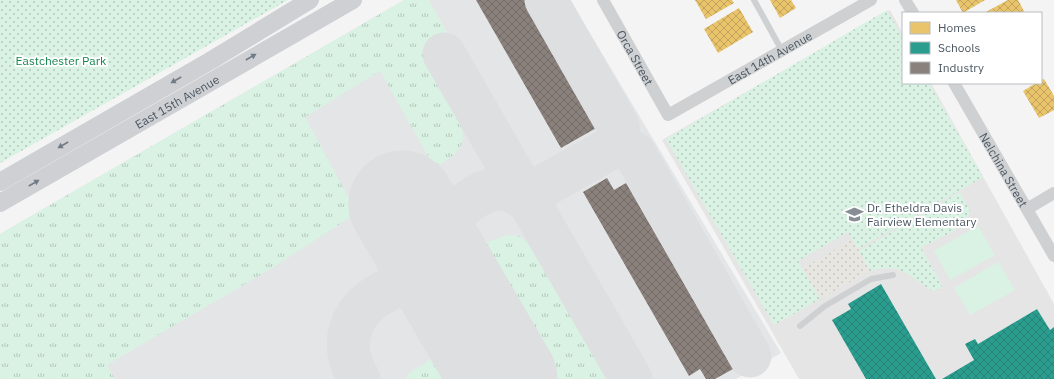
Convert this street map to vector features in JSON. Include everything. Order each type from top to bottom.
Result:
[{"type":"main road","name":"East 15th Avenue","points":[[0,182],[210,61],[310,0]]},
{"type":"main road","name":"East 15th Avenue","points":[[0,202],[353,0]]},
{"type":"street","name":"Orca Street","points":[[603,0],[668,115]]},
{"type":"street","name":"East 14th Avenue","points":[[668,115],[782,49],[871,0]]},
{"type":"street","points":[[905,0],[912,12]]},
{"type":"street","name":"Nelchina Street","points":[[955,84],[1054,256]]},
{"type":"street","points":[[1027,209],[1054,193]]},
{"type":"lane","points":[[754,0],[782,49]]},
{"type":"lane","points":[[800,326],[825,306],[871,279],[893,275]]},
{"type":"shaded area","points":[[404,0],[570,0],[781,353],[736,379],[0,379],[0,234]]},
{"type":"shaded area","name":"Dr. Etheldra Davis Fairview Elementary","points":[[890,10],[902,32],[902,84],[932,84],[1054,304],[1054,327],[1050,330],[1037,309],[978,344],[981,350],[971,356],[974,360],[942,379],[936,379],[881,285],[848,304],[851,309],[866,379],[799,379],[662,140]]},
{"type":"green space","name":"Eastchester Park","points":[[0,0],[288,0],[0,163]]},
{"type":"green space","points":[[404,0],[429,0],[449,36],[422,52],[457,113],[463,138],[460,147],[454,154],[442,164],[433,165],[380,71],[305,117],[357,213],[269,270],[107,365],[115,379],[0,379],[0,234]]},
{"type":"green space","name":"Dr. Etheldra Davis Fairview Elementary","points":[[887,10],[902,36],[902,84],[930,84],[983,177],[858,249],[848,232],[798,261],[820,299],[774,325],[666,139]]},
{"type":"green space","points":[[960,192],[970,211],[967,218],[950,233],[921,248],[941,283],[942,288],[933,291],[911,276],[897,269],[890,268],[870,271],[859,251]]},
{"type":"green space","points":[[978,226],[995,255],[950,280],[934,251]]},
{"type":"green space","points":[[506,235],[519,236],[527,242],[608,379],[548,379],[479,259],[478,251],[483,244]]},
{"type":"green space","points":[[998,262],[1015,290],[970,315],[954,288]]},
{"type":"green space","points":[[431,359],[452,363],[464,379],[406,379],[409,373]]},
{"type":"sand","points":[[853,239],[870,271],[820,299],[802,269]]},
{"type":"building: Homes","points":[[695,0],[732,0],[734,3],[706,19]]},
{"type":"building: Homes","points":[[770,0],[791,0],[796,8],[780,18]]},
{"type":"building: Homes","points":[[956,0],[985,0],[965,12],[962,12]]},
{"type":"building: Homes","points":[[1008,0],[1018,0],[1024,12],[986,12]]},
{"type":"building: Homes","points":[[739,8],[753,32],[718,53],[704,29]]},
{"type":"building: Homes","points":[[1044,79],[1054,96],[1054,110],[1039,118],[1023,91],[1034,84],[1042,84],[1042,80]]},
{"type":"building: Schools","points":[[881,284],[936,379],[866,379],[832,320],[851,309],[848,304]]},
{"type":"building: Schools","points":[[1037,309],[1050,330],[1054,327],[1054,379],[942,379],[974,360],[965,344],[975,339],[978,344]]},
{"type":"building: Industry","points":[[476,0],[525,0],[598,127],[561,148]]},
{"type":"building: Industry","points":[[607,178],[614,190],[626,183],[733,369],[715,379],[706,379],[700,369],[689,376],[583,192]]},
{"type":"taxiway","points":[[546,0],[618,126],[617,137],[611,148]]},
{"type":"taxiway","points":[[444,54],[631,379]]},
{"type":"taxiway","points":[[526,196],[611,148],[624,148],[635,154],[750,356]]},
{"type":"taxiway","points":[[444,275],[439,255],[440,242],[448,223],[463,206],[482,193],[501,189],[516,193],[529,202]]},
{"type":"taxiway","points":[[359,379],[349,353],[348,341],[350,330],[355,319],[362,309],[372,300],[384,292],[401,285],[419,283],[435,287],[458,301]]},
{"type":"runway","points":[[402,204],[504,379]]},
{"type":"place","name":"Dr. Etheldra Davis Fairview Elementary","points":[[854,214]]}]
